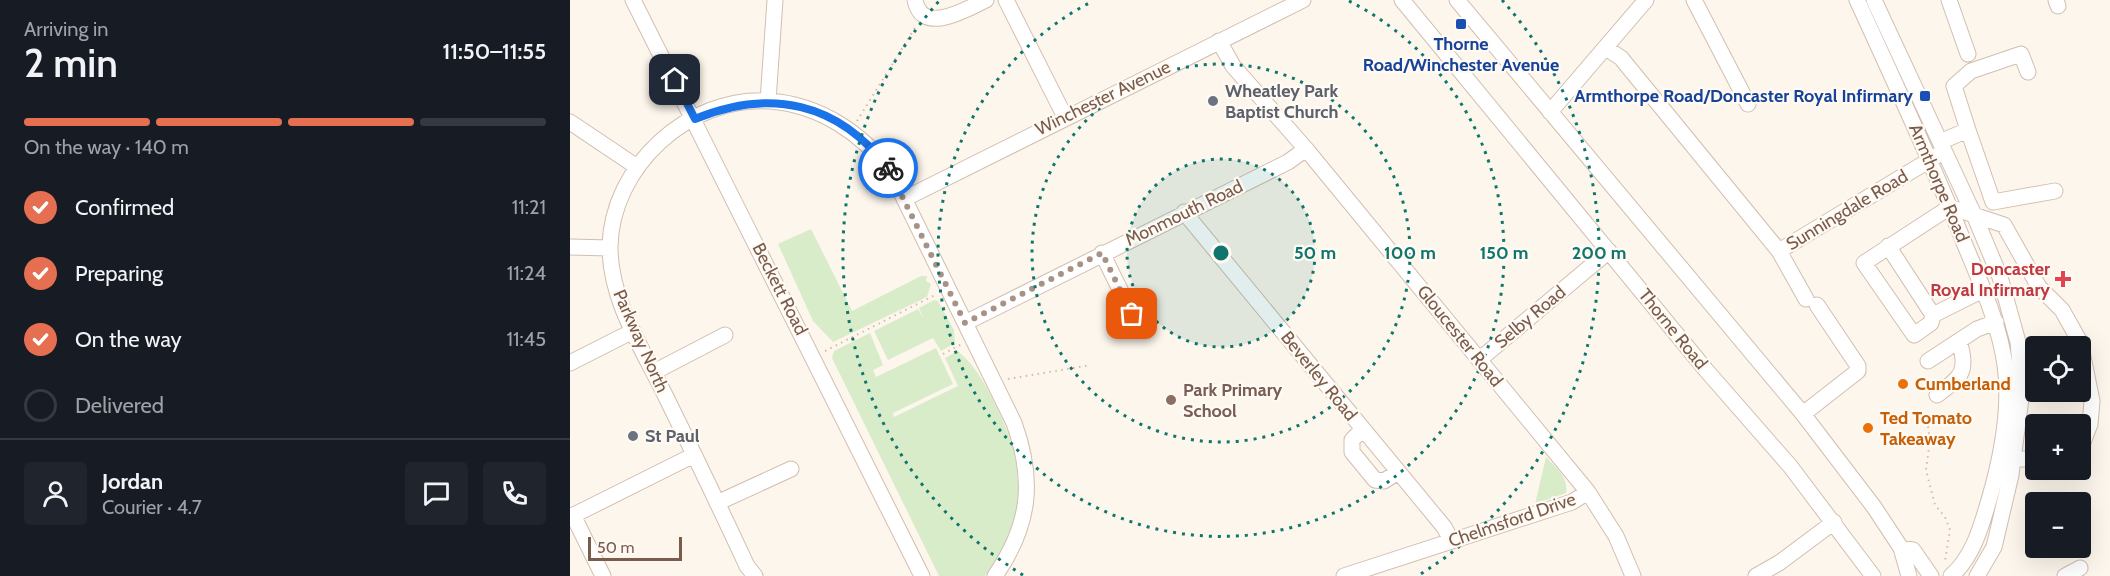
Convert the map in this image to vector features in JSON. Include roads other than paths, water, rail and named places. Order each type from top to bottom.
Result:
[{"type":"street","points":[[768,101],[775,0]]},
{"type":"street","points":[[915,0],[924,14],[932,19],[944,19],[986,0]]},
{"type":"street","points":[[1006,0],[1065,117]]},
{"type":"street","name":"Winchester Avenue","points":[[904,199],[1303,0]]},
{"type":"street","name":"Thorne Road","points":[[1402,0],[1706,370],[1791,466],[1873,576]]},
{"type":"street","points":[[1457,0],[1803,414],[1874,507],[1901,548],[1909,576]]},
{"type":"street","points":[[1550,112],[1646,0]]},
{"type":"street","points":[[1694,0],[1748,104]]},
{"type":"street","name":"Armthorpe Road","points":[[1857,0],[1950,207],[1996,322],[2005,367],[2006,459],[1979,533],[1964,562],[1951,576]]},
{"type":"street","name":"Armthorpe Road","points":[[1874,0],[1944,146],[1975,217],[2000,277],[2018,342],[2022,391],[2006,459],[1994,547],[1983,574]]},
{"type":"street","points":[[1949,0],[1968,54]]},
{"type":"street","name":"Beckett Road","points":[[635,1],[922,576]]},
{"type":"street","name":"Gloucester Road","points":[[1219,41],[1233,66],[1306,149],[1588,492]]},
{"type":"street","points":[[1606,48],[1621,58],[1779,251],[1858,366],[1858,371],[1803,414]]},
{"type":"street","points":[[2028,72],[2021,54],[1971,71],[1954,86],[1993,202],[2055,191]]},
{"type":"street","name":"Parkway North","points":[[754,576],[620,303],[610,248],[618,206],[637,167],[657,143],[695,119],[738,104],[768,101],[810,111],[850,130],[878,155],[891,172],[994,382],[1021,443],[1027,487],[1018,537],[996,576]]},
{"type":"street","points":[[570,122],[637,167]]},
{"type":"street","name":"Sunningdale Road","points":[[1779,251],[1930,160],[1944,146],[1968,130]]},
{"type":"street","name":"Monmouth Road","points":[[965,323],[1288,162],[1306,149]]},
{"type":"street","points":[[1888,246],[1933,315],[1931,323],[1914,335],[1864,263],[1888,246],[1950,207],[2004,225],[2039,286],[2062,310],[2080,342],[2092,401],[2091,414]]},
{"type":"street","name":"Beverley Road","points":[[1184,212],[1443,527],[1452,541]]},
{"type":"street","points":[[570,247],[610,248]]},
{"type":"street","name":"Selby Road","points":[[1479,360],[1609,251]]},
{"type":"street","points":[[1102,253],[1132,314]]},
{"type":"street","points":[[1933,315],[1983,290]]},
{"type":"street","points":[[1928,362],[1977,329],[1996,322]]},
{"type":"street","points":[[570,363],[633,331]]},
{"type":"street","points":[[654,372],[725,335]]},
{"type":"street","points":[[1937,395],[1961,374],[1964,356],[1959,341]]},
{"type":"street","points":[[1363,429],[1352,440],[1352,452],[1375,480],[1384,481],[1398,472]]},
{"type":"street","points":[[603,576],[571,516],[694,455]]},
{"type":"street","points":[[2006,459],[2025,459]]},
{"type":"street","points":[[717,503],[791,470]]},
{"type":"street","name":"Chelmsford Drive","points":[[1344,576],[1572,502],[1588,492],[1616,537],[1633,576]]},
{"type":"street","points":[[1756,576],[1779,563],[1834,522]]},
{"type":"street","points":[[1901,548],[1913,550],[1931,576]]},
{"type":"street","points":[[2065,576],[2080,568]]},
{"type":"place","name":"Thorne Road/Winchester Avenue","points":[[1461,24]]},
{"type":"place","name":"Armthorpe Road/Doncaster Royal Infirmary","points":[[1925,96]]},
{"type":"place","name":"Wheatley Park Baptist Church","points":[[1213,101]]},
{"type":"place","name":"Doncaster Royal Infirmary","points":[[2063,279]]},
{"type":"place","name":"Cumberland","points":[[1903,384]]},
{"type":"place","name":"Park Primary School","points":[[1171,400]]},
{"type":"place","name":"Ted Tomato Takeaway","points":[[1868,428]]},
{"type":"place","name":"St Paul","points":[[633,436]]}]
